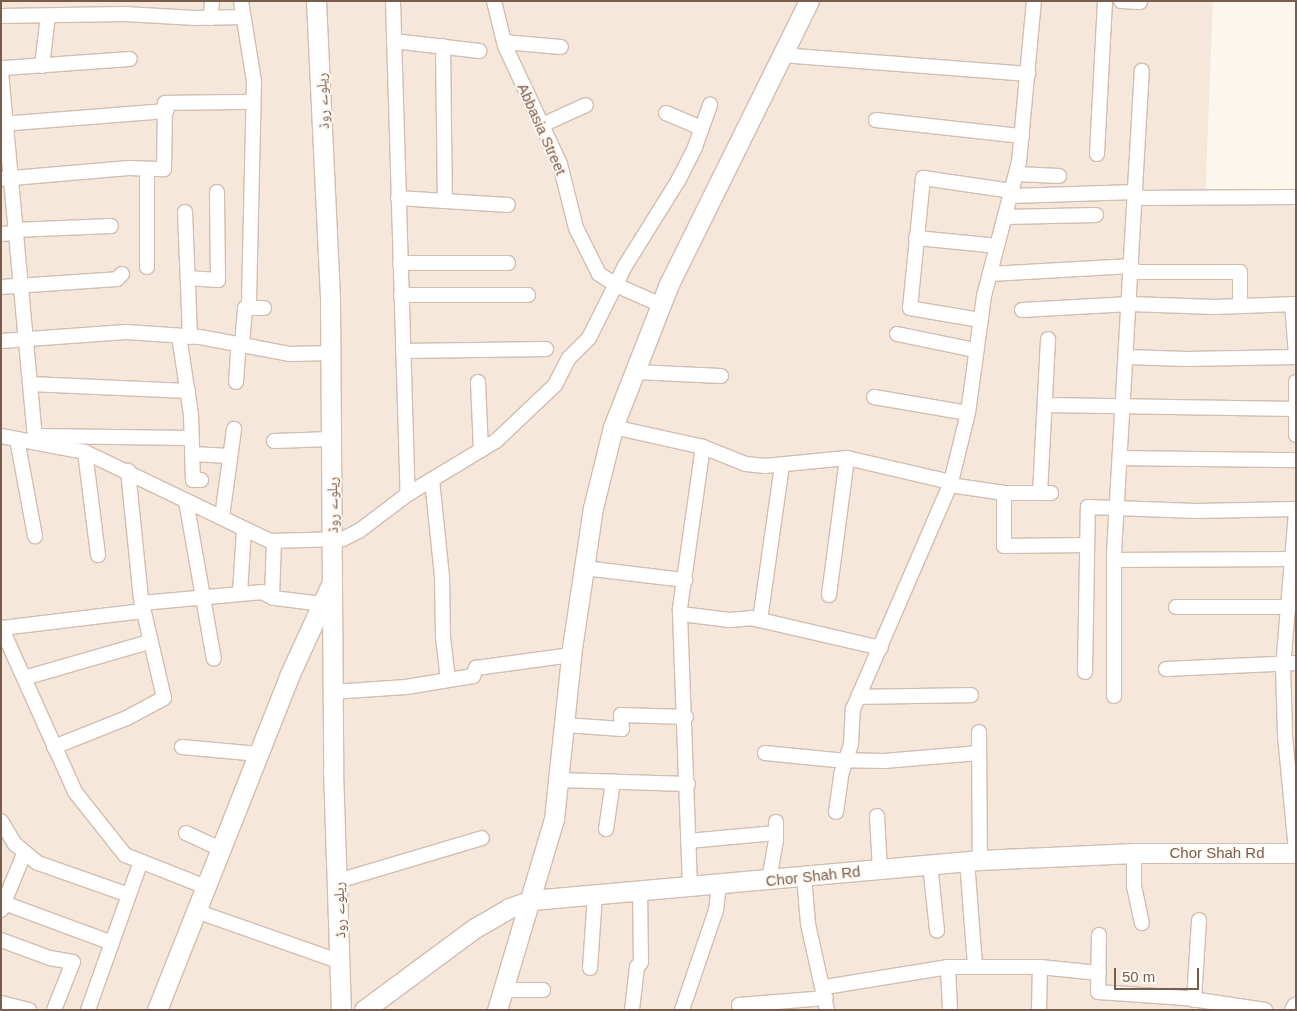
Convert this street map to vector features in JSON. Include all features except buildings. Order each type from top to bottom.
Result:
[{"type":"street","points":[[211,18],[212,1]]},
{"type":"street","points":[[241,1],[242,17],[249,42],[253,102],[249,308]]},
{"type":"street","name":"ریلوے روڈ","points":[[316,1],[330,353],[332,692],[342,1010]]},
{"type":"street","points":[[393,1],[408,494]]},
{"type":"street","name":"Abbasia Street","points":[[494,1],[504,42],[560,164],[576,228],[599,274],[616,285],[661,305]]},
{"type":"street","points":[[497,1010],[532,900],[554,819],[571,655],[584,568],[599,480],[613,427],[661,305],[698,221],[809,1]]},
{"type":"street","points":[[836,812],[853,709],[881,648],[950,484],[968,413],[980,320],[1016,174],[1022,136],[1034,1]]},
{"type":"street","points":[[1097,154],[1106,1]]},
{"type":"street","points":[[1121,1],[1140,2]]},
{"type":"street","points":[[1,16],[48,16],[108,8],[211,18],[242,17]]},
{"type":"street","points":[[42,66],[48,16]]},
{"type":"street","points":[[394,41],[479,51]]},
{"type":"street","points":[[504,42],[561,47]]},
{"type":"street","points":[[442,46],[445,201]]},
{"type":"street","points":[[782,55],[1028,74]]},
{"type":"street","points":[[34,439],[16,232],[6,178],[1,72],[4,68],[130,59]]},
{"type":"street","points":[[1114,696],[1114,560],[1142,71]]},
{"type":"street","points":[[6,178],[164,169],[166,103],[253,102]]},
{"type":"street","points":[[542,125],[586,105]]},
{"type":"street","points":[[34,439],[85,452],[186,502],[274,541],[332,541],[359,531],[408,494],[496,440],[555,384],[569,358],[588,338],[616,285],[678,181],[710,106]]},
{"type":"street","points":[[3,123],[166,111]]},
{"type":"street","points":[[666,113],[702,128]]},
{"type":"street","points":[[876,120],[1022,136]]},
{"type":"street","points":[[147,169],[147,267]]},
{"type":"street","points":[[1016,174],[1059,176]]},
{"type":"street","points":[[980,320],[910,308],[923,178],[1011,194],[1296,197]]},
{"type":"street","points":[[188,278],[218,280],[217,192]]},
{"type":"street","points":[[398,198],[508,205]]},
{"type":"street","points":[[185,212],[188,278],[185,337],[193,480],[201,480]]},
{"type":"street","points":[[1005,217],[1096,214]]},
{"type":"street","points":[[1,234],[111,226]]},
{"type":"street","points":[[916,238],[997,246]]},
{"type":"street","points":[[400,263],[508,263]]},
{"type":"street","points":[[990,274],[1132,269],[1240,272],[1240,306]]},
{"type":"street","points":[[1,287],[117,279],[122,274]]},
{"type":"street","points":[[401,295],[528,295]]},
{"type":"street","points":[[1022,310],[1130,304],[1240,306],[1294,304],[1296,356],[1127,357]]},
{"type":"street","points":[[236,382],[245,308],[264,308]]},
{"type":"street","points":[[1,341],[126,332],[240,344],[290,354],[330,353]]},
{"type":"street","points":[[897,334],[975,350]]},
{"type":"street","points":[[613,427],[703,448],[746,464],[782,464],[847,458],[950,484],[1004,493],[1045,493],[1048,339]]},
{"type":"street","points":[[403,351],[546,349]]},
{"type":"street","points":[[634,372],[721,376]]},
{"type":"street","points":[[478,382],[481,450]]},
{"type":"street","points":[[1296,382],[1296,435]]},
{"type":"street","points":[[30,384],[188,392]]},
{"type":"street","points":[[874,397],[968,413]]},
{"type":"street","points":[[1046,405],[1296,409]]},
{"type":"street","points":[[222,517],[234,430]]},
{"type":"street","points":[[1,436],[18,439],[192,438]]},
{"type":"street","points":[[18,439],[35,536]]},
{"type":"street","points":[[274,440],[331,439]]},
{"type":"street","points":[[690,887],[686,717],[681,614],[703,448]]},
{"type":"street","points":[[85,452],[98,555]]},
{"type":"street","points":[[192,454],[230,456]]},
{"type":"street","points":[[830,595],[847,458]]},
{"type":"street","points":[[1120,458],[1296,460]]},
{"type":"street","points":[[760,620],[782,464]]},
{"type":"street","points":[[54,747],[127,718],[164,698],[142,607],[128,472]]},
{"type":"street","points":[[432,480],[442,577],[442,637],[448,680]]},
{"type":"street","points":[[1004,493],[1004,546],[1087,545]]},
{"type":"street","points":[[186,502],[214,659]]},
{"type":"street","points":[[1085,672],[1088,507],[1117,506],[1196,511],[1296,511],[1285,736],[1296,852]]},
{"type":"street","points":[[240,593],[244,529]]},
{"type":"street","points":[[272,596],[274,541]]},
{"type":"street","points":[[1114,560],[1295,559]]},
{"type":"street","points":[[584,568],[685,580]]},
{"type":"street","points":[[157,1010],[222,850],[289,676],[332,581]]},
{"type":"street","points":[[206,887],[140,864],[125,855],[76,792],[54,747],[2,628],[202,596],[240,593],[262,592],[272,596],[322,604]]},
{"type":"street","points":[[1176,607],[1291,609]]},
{"type":"street","points":[[681,614],[730,620],[760,620],[881,648]]},
{"type":"street","points":[[24,678],[149,642]]},
{"type":"street","points":[[332,692],[448,680],[473,676],[476,668],[571,655]]},
{"type":"street","points":[[1166,669],[1290,663]]},
{"type":"street","points":[[858,697],[971,695]]},
{"type":"street","points":[[565,725],[622,729],[621,715],[686,717]]},
{"type":"street","points":[[974,966],[973,861],[979,732]]},
{"type":"street","points":[[182,747],[259,754]]},
{"type":"street","points":[[765,753],[846,760],[979,753]]},
{"type":"street","points":[[559,780],[688,784]]},
{"type":"street","points":[[606,829],[613,782]]},
{"type":"street","points":[[877,816],[880,869]]},
{"type":"street","points":[[1,821],[24,854],[38,863],[129,895]]},
{"type":"street","points":[[688,841],[776,828],[769,880]]},
{"type":"street","points":[[186,833],[222,850]]},
{"type":"street","points":[[338,881],[482,838]]},
{"type":"street","name":"Chor Shah Rd","points":[[364,1010],[475,928],[509,908],[532,900],[640,893],[973,861],[1134,853],[1296,852]]},
{"type":"street","points":[[1134,853],[1134,886],[1142,923]]},
{"type":"street","points":[[24,854],[3,906],[112,943]]},
{"type":"street","points":[[88,1010],[140,864]]},
{"type":"street","points":[[930,864],[937,931]]},
{"type":"street","points":[[804,877],[808,924],[826,998]]},
{"type":"street","points":[[682,1010],[716,910],[719,885]]},
{"type":"street","points":[[632,1010],[637,967],[641,962],[640,893]]},
{"type":"street","points":[[590,968],[595,895]]},
{"type":"street","points":[[196,911],[341,962]]},
{"type":"street","points":[[1194,1000],[1199,920]]},
{"type":"street","points":[[1099,935],[1098,992],[1194,1000],[1265,1010]]},
{"type":"street","points":[[1,940],[50,958],[73,962],[54,1010]]},
{"type":"street","points":[[948,967],[950,1010]]},
{"type":"street","points":[[739,1005],[778,1007],[826,998],[948,967],[1040,967],[1099,973]]},
{"type":"street","points":[[1039,1010],[1040,967]]},
{"type":"street","points":[[502,990],[543,990]]},
{"type":"street","points":[[1,1003],[22,1009]]},
{"type":"street","points":[[1294,1010],[1296,1006]]},
{"type":"shaded area","points":[[1,1],[1213,1],[1205,203],[1296,204],[1296,1010],[1,1010]]}]
